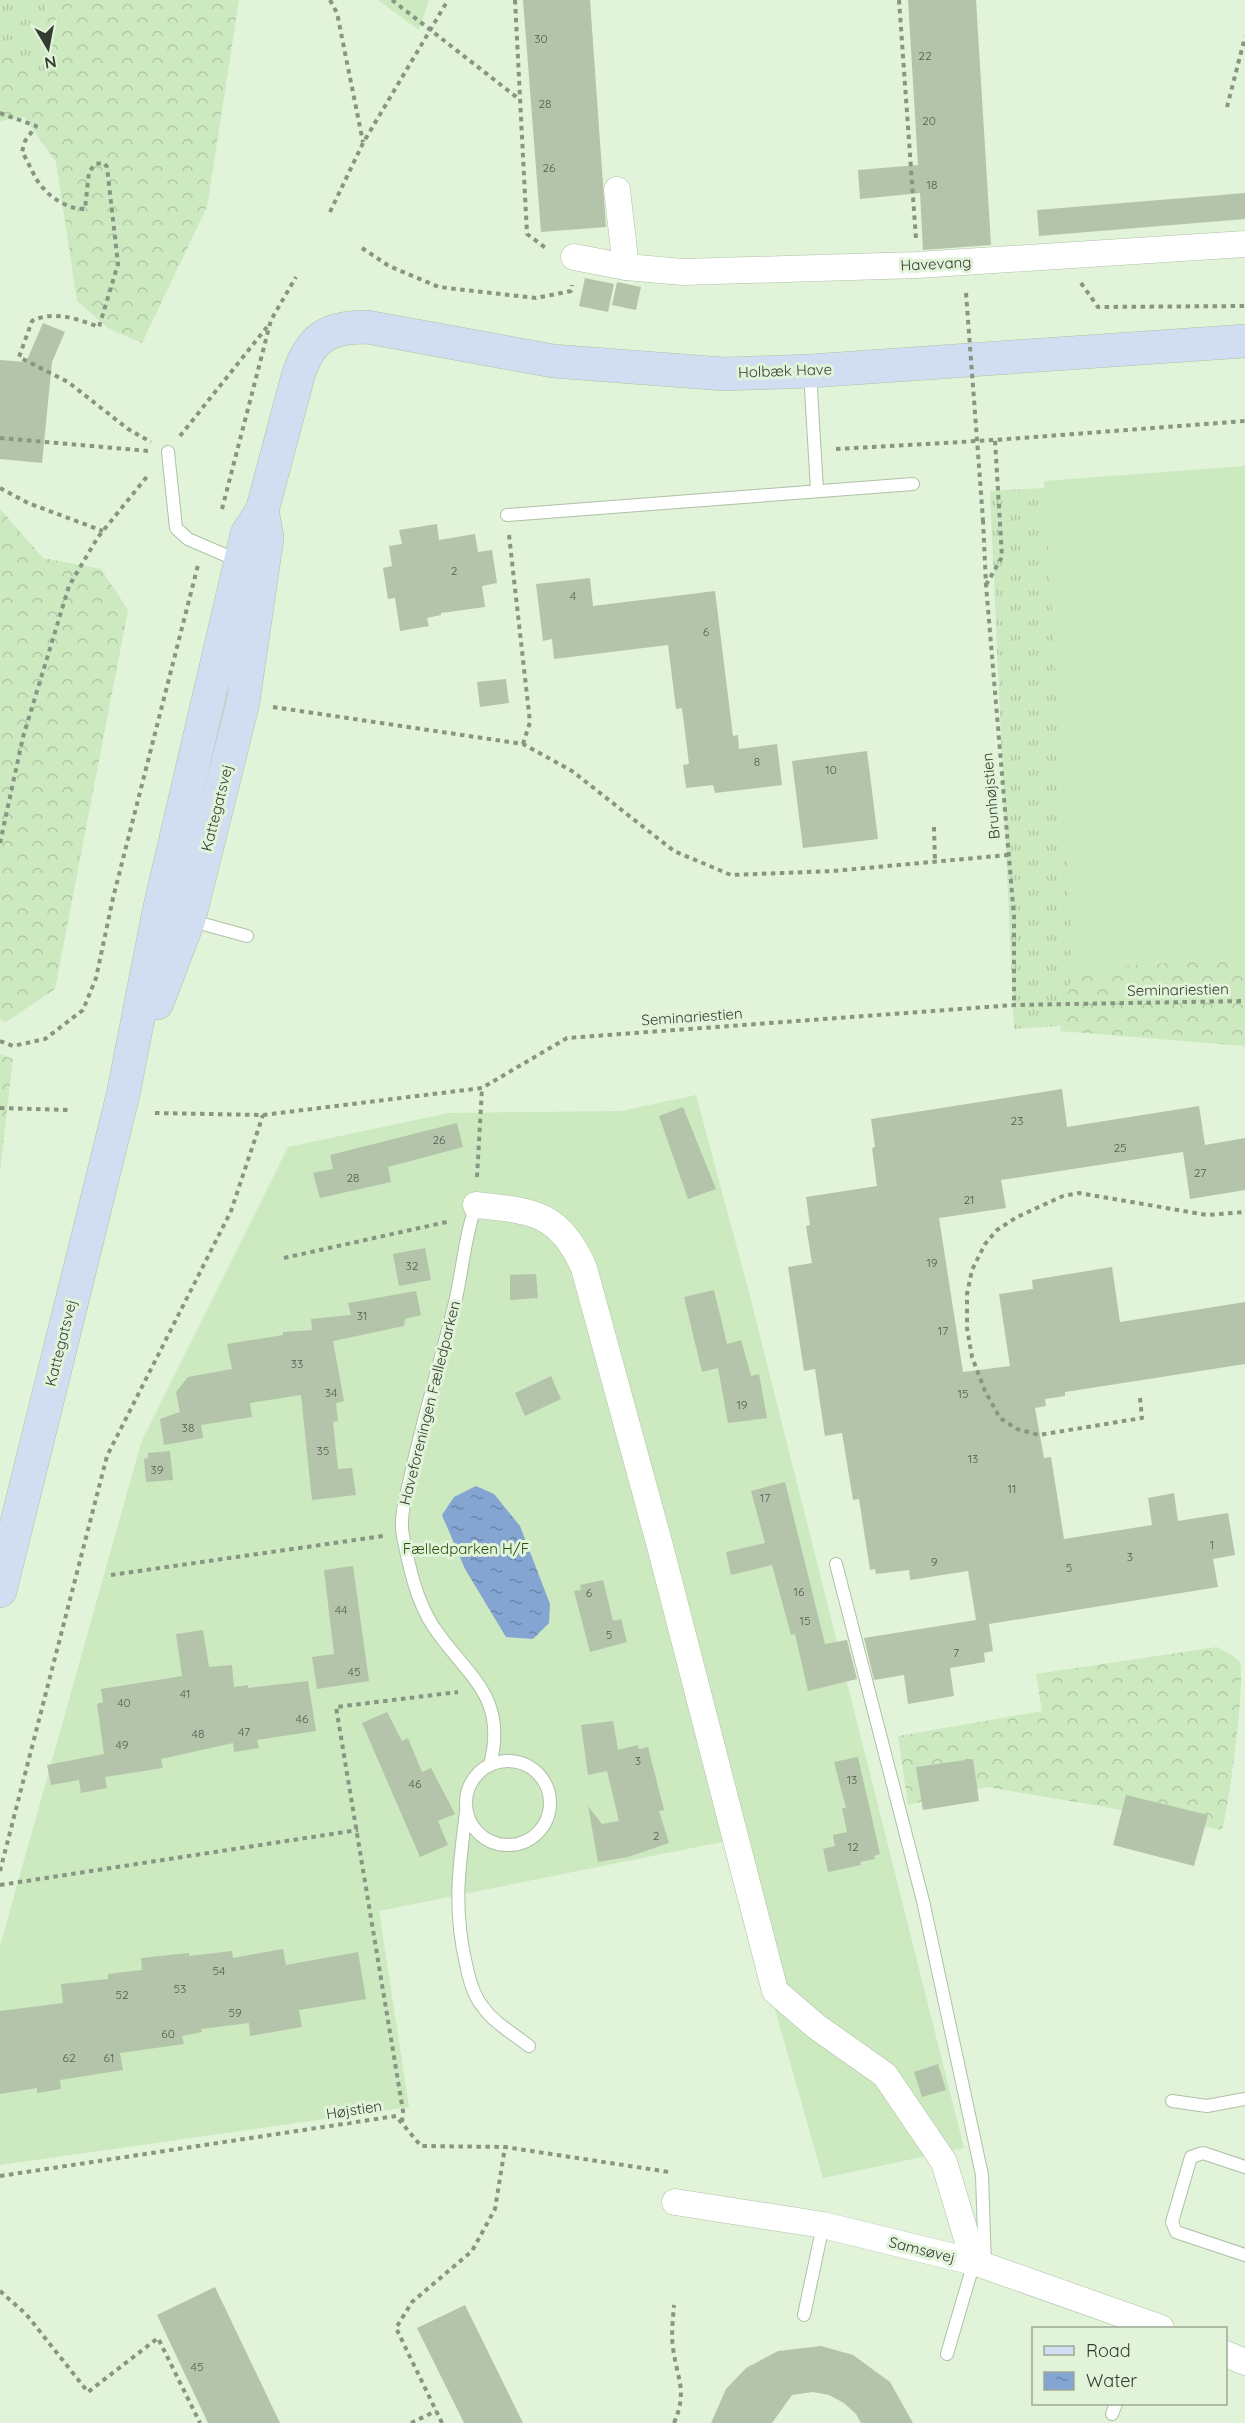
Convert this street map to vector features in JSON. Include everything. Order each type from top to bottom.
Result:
[{"type":"street","points":[[617,190],[626,267]]},
{"type":"street","name":"Havevang","points":[[574,257],[626,267],[683,272],[917,265],[1245,244]]},
{"type":"street","name":"Holbæk Have","points":[[329,332],[352,327],[382,329],[477,349],[579,364],[724,374],[810,371],[1245,341]]},
{"type":"street","name":"Kattegatsvej","points":[[174,915],[247,534],[262,512],[304,359],[316,341],[329,332]]},
{"type":"street","name":"Kattegatsvej","points":[[0,1591],[123,1095],[174,915],[243,702],[267,538],[262,512]]},
{"type":"street","points":[[473,1211],[531,1212],[544,1218],[564,1234],[579,1257],[660,1546],[775,1991],[817,2027],[885,2075],[944,2162],[980,2264]]},
{"type":"street","name":"Samsøvej","points":[[675,2202],[823,2225],[980,2264],[1149,2326]]},
{"type":"street","points":[[1227,2354],[1245,2362]]},
{"type":"lane","points":[[810,371],[817,490]]},
{"type":"lane","points":[[168,452],[176,528],[183,536],[240,561]]},
{"type":"lane","points":[[507,515],[912,484]]},
{"type":"lane","points":[[174,915],[247,936]]},
{"type":"lane","name":"Haveforeningen Fælledparken","points":[[473,1211],[462,1272],[415,1458],[403,1514],[402,1533],[421,1604],[433,1626],[483,1689],[492,1712],[495,1739],[490,1765]]},
{"type":"lane","points":[[836,1564],[923,1901],[982,2175],[980,2264],[947,2354]]},
{"type":"lane","points":[[466,1811],[479,1834],[490,1842],[516,1845],[529,1840],[539,1832],[547,1820],[551,1806],[549,1791],[543,1778],[532,1768],[518,1762],[504,1761],[490,1765],[477,1774],[466,1797],[457,1905],[462,1948],[476,1996],[488,2014],[529,2046]]},
{"type":"lane","points":[[1172,2101],[1207,2106],[1245,2099]]},
{"type":"lane","points":[[1245,2167],[1203,2153],[1191,2157],[1172,2222],[1176,2232],[1245,2255]]},
{"type":"lane","points":[[804,2315],[823,2225]]},
{"type":"path","points":[[330,0],[337,13],[363,143]]},
{"type":"path","points":[[392,0],[520,99]]},
{"type":"path","points":[[330,212],[363,143],[448,0]]},
{"type":"path","points":[[362,248],[390,266],[439,287],[536,297],[571,291],[574,257],[546,249],[527,234],[515,0]]},
{"type":"path","points":[[899,0],[917,265]]},
{"type":"path","points":[[1227,107],[1245,37]]},
{"type":"path","points":[[0,113],[36,126],[25,141],[22,153],[44,190],[65,204],[78,210],[85,209],[89,172],[95,164],[104,163],[107,167],[118,264],[99,327],[57,315],[40,317],[32,321],[19,357],[68,382],[128,429],[168,452]]},
{"type":"path","points":[[0,843],[23,737],[69,586],[103,531],[270,323],[296,277]]},
{"type":"path","points":[[1081,284],[1098,307],[1245,306]]},
{"type":"path","name":"Brunhøjstien","points":[[966,293],[986,585],[1014,917],[1014,1005]]},
{"type":"path","points":[[0,1041],[13,1046],[45,1039],[83,1010],[96,978],[113,898],[195,574],[224,506],[270,323]]},
{"type":"path","points":[[815,451],[1245,421]]},
{"type":"path","points":[[0,438],[117,450],[168,452]]},
{"type":"path","points":[[986,585],[1002,557],[995,440]]},
{"type":"path","points":[[0,488],[28,503],[103,531]]},
{"type":"path","points":[[507,515],[530,722],[523,744]]},
{"type":"path","points":[[243,702],[523,744],[572,771],[674,851],[731,875],[833,871],[1008,855]]},
{"type":"path","points":[[934,827],[934,862]]},
{"type":"path","name":"Seminariestien","points":[[155,1113],[263,1115],[482,1088],[567,1038],[1014,1005],[1245,1001]]},
{"type":"path","points":[[284,1258],[473,1211],[482,1088]]},
{"type":"path","points":[[0,1108],[68,1110]]},
{"type":"path","points":[[0,1871],[108,1456],[231,1211],[263,1115]]},
{"type":"path","points":[[1140,1398],[1142,1418],[1039,1435],[1017,1429],[1000,1418],[985,1391],[975,1365],[967,1328],[967,1294],[972,1270],[985,1244],[997,1230],[1017,1217],[1063,1196],[1079,1193],[1207,1215],[1245,1212]]},
{"type":"path","points":[[111,1575],[402,1533]]},
{"type":"path","points":[[402,2122],[403,2111],[336,1707],[483,1689]]},
{"type":"path","points":[[0,1885],[358,1830]]},
{"type":"path","name":"Højstien","points":[[0,2176],[396,2116],[421,2146],[505,2147],[669,2172],[675,2202]]},
{"type":"path","points":[[442,2423],[396,2328],[412,2302],[472,2251],[495,2209],[505,2147]]},
{"type":"path","points":[[0,2291],[26,2314],[88,2392],[158,2338],[200,2423]]},
{"type":"path","points":[[674,2305],[672,2346],[682,2391],[674,2423]]},
{"type":"path","points":[[411,2423],[436,2411]]},
{"type":"green space","points":[[0,0],[46,0],[41,54],[53,96],[8,51],[0,53]]},
{"type":"green space","points":[[46,0],[239,0],[207,207],[142,343],[108,328],[77,301],[56,162],[24,117],[0,121],[0,53],[7,50],[53,95],[41,54]]},
{"type":"green space","points":[[378,0],[429,0],[419,30]]},
{"type":"green space","points":[[1245,466],[1245,958],[1073,969],[1044,481]]},
{"type":"green space","points":[[1245,477],[1245,1014],[1014,1029],[990,491]]},
{"type":"green space","points":[[0,509],[43,558],[101,569],[128,610],[55,989],[6,1022],[0,1019]]},
{"type":"green space","points":[[1245,958],[1245,1046],[1060,1031],[1073,969]]},
{"type":"green space","points":[[0,1054],[13,1059],[0,1171]]},
{"type":"green space","name":"Fælledparken H/F","points":[[696,1095],[751,1300],[964,2148],[823,2178],[727,1841],[379,1911],[409,2107],[0,2165],[0,1946],[141,1443],[288,1147],[449,1113],[621,1111]]},
{"type":"green space","points":[[1217,1647],[1240,1662],[1241,1675],[1236,1744],[1222,1830],[987,1787],[908,1805],[898,1736],[1042,1711],[1036,1674]]},
{"type":"water","points":[[476,1486],[494,1494],[520,1526],[550,1604],[549,1623],[533,1639],[506,1637],[465,1569],[442,1515],[454,1497]]},
{"type":"building","points":[[523,0],[590,0],[606,227],[541,232]]},
{"type":"building","points":[[908,0],[976,0],[991,245],[923,250],[920,193],[860,199],[858,170],[918,165]]},
{"type":"building","points":[[1245,193],[1245,219],[1039,236],[1037,210]]},
{"type":"building","points":[[585,278],[614,284],[608,312],[579,306]]},
{"type":"building","points":[[617,282],[641,287],[636,310],[612,305]]},
{"type":"building","points":[[43,323],[65,332],[52,362],[42,463],[0,459],[0,360],[26,362]]},
{"type":"building","points":[[437,524],[439,540],[475,534],[478,552],[492,550],[497,583],[482,586],[485,607],[441,613],[441,615],[427,618],[429,626],[400,631],[395,598],[388,599],[383,568],[392,566],[389,546],[402,544],[399,530]]},
{"type":"building","points":[[590,578],[593,606],[715,591],[733,736],[738,735],[739,749],[777,744],[782,785],[715,793],[713,785],[686,788],[683,765],[689,764],[682,708],[676,709],[668,645],[554,659],[552,639],[543,641],[536,584]]},
{"type":"building","points":[[506,679],[509,703],[480,707],[477,682]]},
{"type":"building","points":[[867,751],[878,839],[803,848],[792,761]]},
{"type":"building","points":[[1062,1089],[1067,1127],[1199,1106],[1205,1145],[1245,1138],[1245,1190],[1190,1199],[1183,1152],[1001,1180],[1006,1208],[939,1218],[963,1372],[1010,1366],[999,1294],[1033,1289],[1032,1280],[1112,1267],[1120,1322],[1245,1302],[1245,1364],[1065,1392],[1065,1396],[1045,1399],[1046,1406],[1035,1408],[1044,1458],[1051,1457],[1064,1539],[1152,1525],[1148,1498],[1174,1493],[1178,1521],[1228,1513],[1235,1555],[1213,1559],[1218,1587],[989,1624],[993,1651],[984,1653],[985,1662],[950,1668],[954,1696],[908,1704],[904,1675],[874,1680],[864,1638],[976,1620],[968,1571],[910,1580],[909,1570],[876,1574],[875,1569],[870,1570],[859,1499],[853,1500],[842,1433],[825,1436],[815,1369],[804,1371],[788,1267],[812,1263],[806,1226],[810,1225],[806,1197],[877,1186],[871,1119]]},
{"type":"building","points":[[683,1107],[716,1189],[688,1199],[659,1116]]},
{"type":"building","points":[[457,1123],[463,1147],[388,1167],[391,1182],[320,1198],[313,1173],[333,1169],[330,1155]]},
{"type":"building","points":[[425,1248],[431,1280],[399,1286],[393,1254]]},
{"type":"building","points":[[536,1274],[538,1298],[510,1300],[510,1275]]},
{"type":"building","points":[[714,1290],[727,1344],[741,1340],[751,1376],[759,1374],[767,1418],[728,1423],[718,1368],[702,1372],[684,1297]]},
{"type":"building","points":[[416,1291],[421,1315],[405,1319],[404,1326],[333,1341],[344,1401],[336,1403],[338,1421],[333,1422],[338,1469],[352,1468],[356,1495],[312,1500],[301,1395],[250,1403],[252,1417],[201,1425],[203,1438],[164,1445],[160,1419],[180,1412],[176,1392],[188,1377],[232,1369],[227,1344],[283,1335],[283,1332],[312,1330],[311,1319],[351,1315],[348,1303]]},
{"type":"building","points":[[551,1376],[561,1399],[525,1416],[515,1393]]},
{"type":"building","points":[[170,1451],[173,1480],[146,1482],[144,1459],[148,1458],[148,1453]]},
{"type":"building","points":[[785,1482],[825,1644],[847,1640],[857,1679],[808,1691],[795,1634],[791,1635],[772,1565],[731,1575],[726,1552],[765,1543],[751,1491]]},
{"type":"building","points":[[353,1566],[369,1681],[317,1689],[312,1657],[334,1654],[324,1570]]},
{"type":"building","points":[[603,1580],[613,1621],[621,1619],[627,1642],[590,1652],[574,1591],[581,1590],[580,1585]]},
{"type":"building","points":[[203,1630],[209,1667],[232,1665],[234,1687],[248,1685],[248,1688],[308,1681],[316,1731],[257,1740],[259,1748],[234,1752],[233,1743],[161,1759],[163,1768],[105,1777],[107,1788],[81,1793],[79,1780],[51,1785],[47,1765],[104,1754],[97,1704],[103,1702],[101,1689],[182,1676],[176,1634]]},
{"type":"building","points":[[387,1712],[402,1741],[408,1738],[422,1772],[431,1768],[455,1814],[438,1821],[448,1845],[420,1857],[362,1723]]},
{"type":"building","points":[[613,1721],[618,1750],[638,1745],[639,1749],[648,1747],[664,1810],[659,1811],[669,1843],[628,1857],[598,1862],[588,1806],[602,1824],[619,1821],[607,1771],[588,1775],[581,1725]]},
{"type":"building","points":[[858,1757],[880,1854],[874,1856],[875,1859],[860,1862],[861,1865],[828,1872],[823,1849],[835,1846],[833,1835],[847,1832],[842,1808],[846,1808],[834,1762]]},
{"type":"building","points":[[973,1759],[979,1801],[923,1810],[916,1767]]},
{"type":"building","points":[[1126,1795],[1208,1815],[1194,1866],[1113,1845]]},
{"type":"building","points":[[283,1949],[286,1965],[358,1952],[366,1999],[299,2010],[302,2027],[250,2036],[249,2023],[201,2029],[202,2032],[182,2036],[184,2044],[120,2053],[123,2070],[60,2080],[61,2089],[37,2093],[37,2088],[0,2094],[0,2011],[63,2003],[61,1984],[108,1979],[108,1974],[142,1970],[141,1958],[232,1951],[233,1958]]},
{"type":"building","points":[[938,2064],[946,2090],[922,2097],[914,2072]]},
{"type":"building","points":[[215,2287],[280,2423],[208,2423],[157,2315]]},
{"type":"building","points":[[465,2305],[523,2423],[464,2423],[417,2328]]},
{"type":"building","points":[[821,2346],[853,2355],[890,2382],[913,2423],[861,2423],[856,2414],[844,2403],[829,2395],[813,2392],[792,2395],[772,2423],[711,2423],[726,2389],[746,2368],[778,2351]]}]
